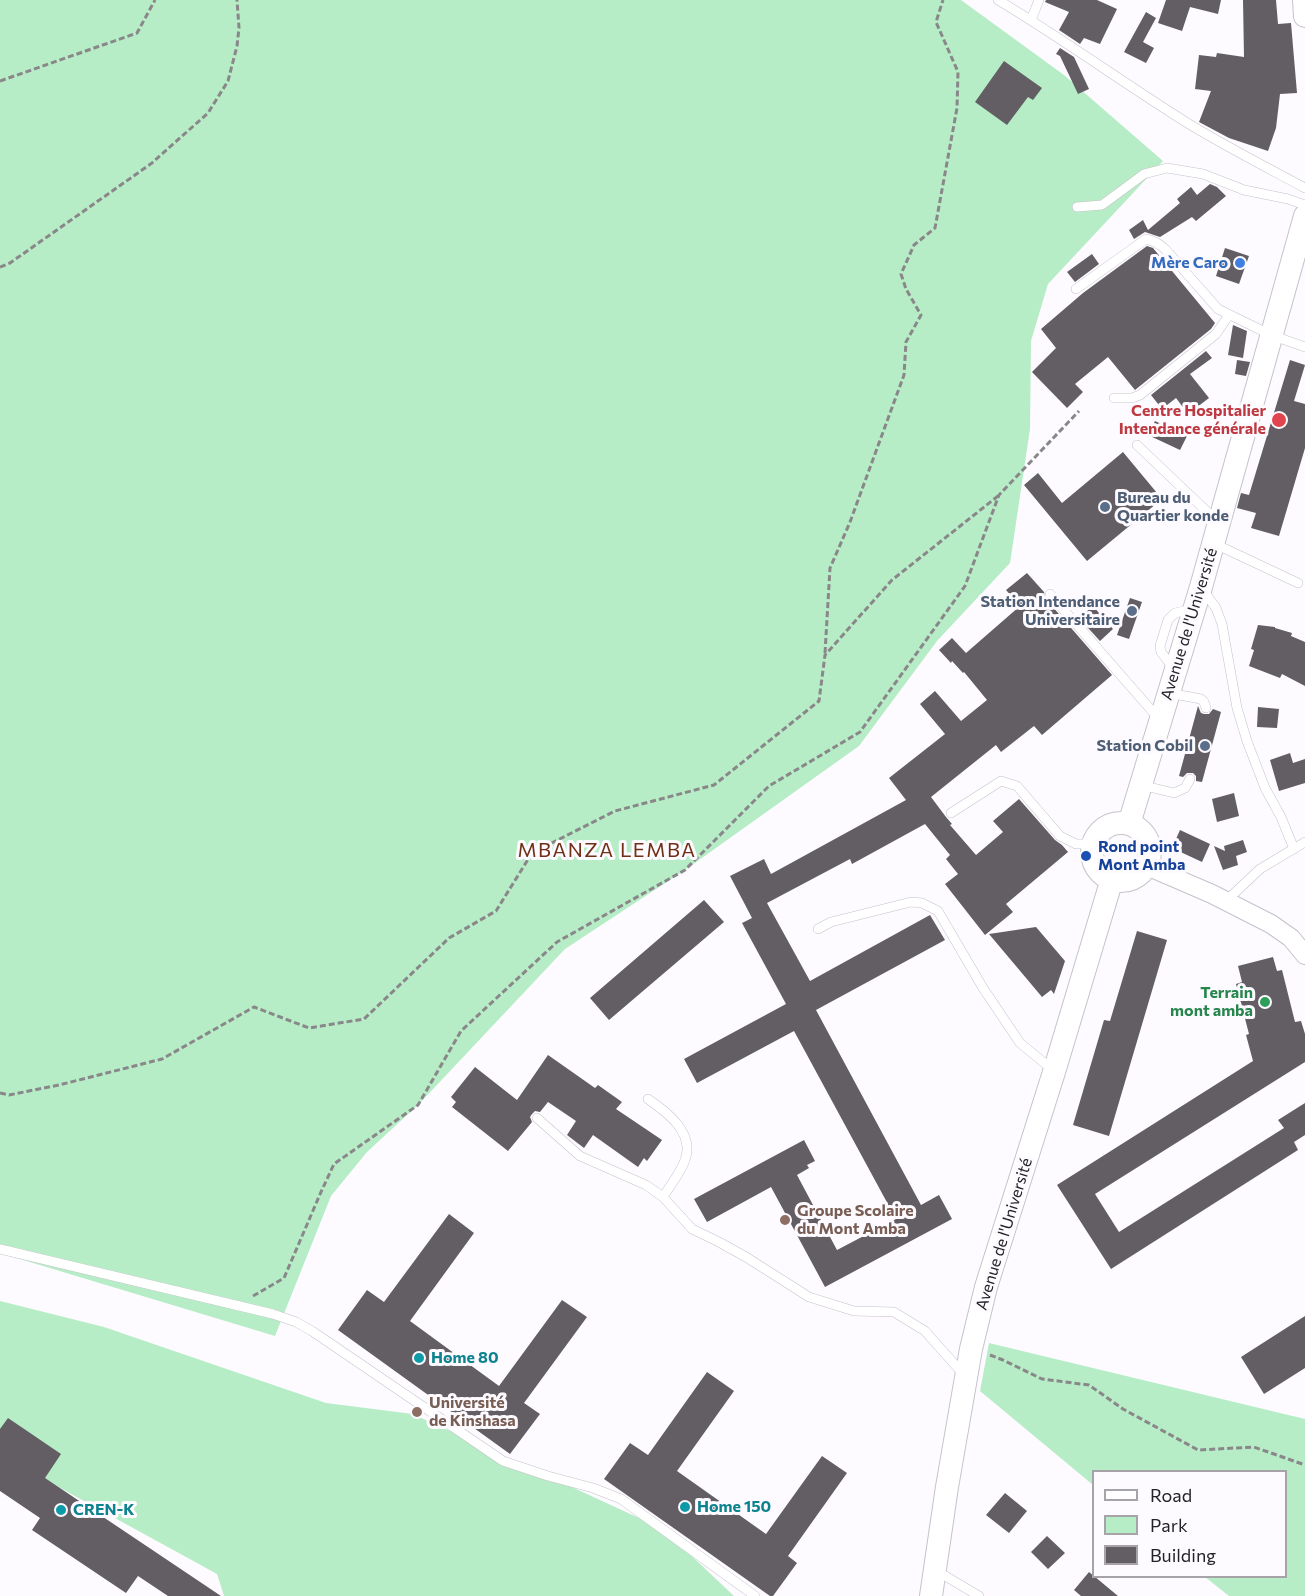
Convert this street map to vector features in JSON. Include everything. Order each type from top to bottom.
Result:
[{"type":"street","points":[[1304,0],[1305,16]]},
{"type":"street","name":"Avenue de l'Université","points":[[1128,824],[1198,598],[1305,216]]},
{"type":"street","points":[[1116,823],[1128,824],[1140,830],[1148,840],[1150,853],[1146,866],[1137,876],[1125,881],[1112,879],[1101,873],[1094,862],[1092,850],[1096,838],[1104,828],[1116,823]]},
{"type":"street","points":[[1146,866],[1212,894],[1271,924],[1291,938],[1305,955]]},
{"type":"street","name":"Avenue de l'Université","points":[[931,1596],[971,1349],[986,1287],[1112,879]]},
{"type":"lane","points":[[998,0],[1189,123],[1305,188]]},
{"type":"lane","points":[[1031,20],[1039,0]]},
{"type":"lane","points":[[1077,207],[1102,205],[1144,174],[1167,168],[1203,174],[1244,190],[1305,205]]},
{"type":"lane","points":[[1076,289],[1146,239],[1159,243],[1218,309],[1272,335],[1305,347]]},
{"type":"lane","points":[[1114,398],[1132,398],[1157,383],[1216,334],[1229,315]]},
{"type":"lane","points":[[1137,445],[1216,533],[1298,583]]},
{"type":"lane","points":[[1050,594],[1160,720]]},
{"type":"lane","points":[[1198,598],[1216,608],[1222,624],[1238,708],[1247,741],[1265,788],[1281,817],[1294,849]]},
{"type":"lane","points":[[1169,693],[1202,699],[1206,708]]},
{"type":"lane","points":[[1141,785],[1174,793],[1185,788],[1190,779]]},
{"type":"lane","points":[[951,813],[1001,781],[1017,786],[1060,836],[1076,844],[1094,844]]},
{"type":"lane","points":[[1226,902],[1260,869],[1305,842]]},
{"type":"lane","points":[[818,929],[831,922],[911,902],[922,903],[938,911],[983,988],[1020,1043],[1054,1072]]},
{"type":"lane","points":[[648,1099],[675,1122],[687,1140],[686,1159],[663,1197]]},
{"type":"lane","points":[[537,1118],[580,1156],[646,1185],[663,1197],[692,1229],[746,1257],[809,1297],[854,1311],[894,1312],[925,1331],[966,1378]]},
{"type":"lane","points":[[0,1249],[273,1314],[296,1322],[503,1461],[593,1488],[621,1499],[755,1596]]},
{"type":"lane","points":[[935,1569],[979,1596]]},
{"type":"path","points":[[0,81],[137,33],[155,0]]},
{"type":"path","points":[[0,267],[10,263],[152,163],[208,112],[228,81],[239,28],[237,0]]},
{"type":"path","points":[[0,1093],[9,1095],[59,1085],[162,1059],[254,1006],[309,1028],[364,1019],[449,938],[496,911],[532,853],[615,811],[714,785],[819,701],[825,655],[830,568],[850,522],[904,375],[906,342],[921,315],[906,289],[901,274],[915,245],[935,228],[957,108],[958,72],[936,22],[943,0]]},
{"type":"path","points":[[825,655],[891,580],[999,495],[1079,411]]},
{"type":"path","points":[[236,1305],[284,1278],[334,1164],[418,1105],[461,1031],[557,942],[686,870],[769,786],[860,732],[965,586],[999,495]]},
{"type":"path","points":[[971,1349],[1003,1360],[1042,1379],[1089,1384],[1123,1409],[1198,1450],[1254,1447],[1305,1465]]},
{"type":"green space","points":[[0,0],[961,0],[1064,75],[1163,161],[1048,284],[1031,341],[1030,429],[1010,563],[937,641],[859,746],[685,870],[565,949],[418,1105],[367,1152],[331,1196],[275,1336],[0,1253]]},
{"type":"green space","points":[[0,1301],[104,1327],[326,1403],[413,1414],[663,1529],[734,1596],[224,1596],[217,1574],[0,1453]]},
{"type":"green space","points":[[989,1343],[1305,1419],[1305,1596],[1229,1596],[1206,1578],[1287,1578],[1287,1470],[1092,1470],[1092,1484],[980,1391]]},
{"type":"building","points":[[1046,0],[1097,0],[1117,9],[1100,44],[1084,38],[1080,44],[1059,30],[1069,12],[1045,2]]},
{"type":"building","points":[[1166,0],[1221,0],[1218,14],[1190,7],[1182,31],[1158,23]]},
{"type":"building","points":[[1243,0],[1276,0],[1278,24],[1291,23],[1297,93],[1280,94],[1276,128],[1268,151],[1229,138],[1199,122],[1211,91],[1195,89],[1199,55],[1216,57],[1217,53],[1244,57]]},
{"type":"building","points":[[1146,12],[1156,18],[1143,42],[1154,48],[1146,63],[1124,52]]},
{"type":"building","points":[[1060,48],[1074,57],[1089,89],[1078,94],[1060,56],[1056,54]]},
{"type":"building","points":[[1004,61],[1042,88],[1033,100],[1028,97],[1007,125],[975,102]]},
{"type":"building","points":[[1210,184],[1226,196],[1196,221],[1192,217],[1160,237],[1145,232],[1134,239],[1129,230],[1143,220],[1148,230],[1180,203],[1177,199],[1191,187],[1197,195]]},
{"type":"building","points":[[1147,246],[1153,248],[1215,323],[1211,329],[1135,390],[1108,357],[1075,384],[1083,392],[1067,408],[1032,372],[1056,348],[1041,329],[1083,293]]},
{"type":"building","points":[[1225,248],[1249,256],[1239,284],[1216,276]]},
{"type":"building","points":[[1092,254],[1099,264],[1075,282],[1067,272]]},
{"type":"building","points":[[1233,325],[1247,331],[1243,358],[1228,355]]},
{"type":"building","points":[[1206,351],[1212,358],[1190,374],[1209,398],[1188,414],[1176,398],[1162,409],[1151,395]]},
{"type":"building","points":[[1237,360],[1250,362],[1246,376],[1235,374]]},
{"type":"building","points":[[1290,360],[1305,365],[1294,401],[1305,404],[1305,448],[1279,536],[1251,528],[1256,513],[1237,508],[1241,493],[1249,495]]},
{"type":"building","points":[[1155,421],[1187,436],[1180,450],[1148,435]]},
{"type":"building","name":"Bureau du Quartier konde","points":[[1123,452],[1162,499],[1087,561],[1024,485],[1038,473],[1062,503]]},
{"type":"building","points":[[1027,573],[1044,592],[1045,598],[1112,675],[1042,735],[1034,726],[1001,752],[996,745],[931,797],[952,824],[950,825],[976,855],[1003,832],[993,821],[1019,799],[1068,852],[1006,904],[1013,912],[985,935],[945,884],[958,874],[946,859],[950,855],[925,824],[852,864],[850,859],[767,903],[810,981],[930,915],[945,940],[816,1010],[921,1205],[939,1195],[952,1219],[825,1287],[771,1187],[707,1222],[694,1199],[804,1140],[815,1161],[807,1165],[809,1168],[797,1175],[837,1250],[896,1219],[794,1031],[697,1083],[684,1059],[786,1004],[742,923],[752,918],[730,876],[764,859],[771,874],[906,800],[889,778],[945,734],[920,704],[935,691],[961,721],[987,700],[964,672],[952,661],[951,663],[939,650],[952,638],[966,653],[1020,606],[1006,590]]},
{"type":"building","points":[[1130,598],[1142,602],[1129,639],[1117,635]]},
{"type":"building","points":[[1093,606],[1113,629],[1100,641],[1079,618]]},
{"type":"building","points":[[1258,625],[1275,627],[1292,633],[1291,636],[1305,642],[1305,686],[1282,674],[1280,678],[1249,666]]},
{"type":"building","points":[[1198,706],[1204,714],[1209,714],[1213,709],[1221,712],[1202,782],[1196,781],[1193,773],[1187,773],[1183,777],[1179,776]]},
{"type":"building","points":[[1258,707],[1279,709],[1277,728],[1257,727]]},
{"type":"building","points":[[1290,753],[1293,763],[1305,759],[1305,783],[1279,791],[1270,760]]},
{"type":"building","points":[[1234,793],[1239,816],[1217,822],[1212,799]]},
{"type":"building","points":[[1180,830],[1210,844],[1202,862],[1172,848]]},
{"type":"building","points":[[1243,840],[1247,852],[1236,856],[1238,865],[1223,870],[1214,846],[1225,851],[1224,846]]},
{"type":"building","points":[[704,900],[724,922],[609,1020],[590,998]]},
{"type":"building","points":[[1036,927],[1065,961],[1054,994],[1051,990],[1042,997],[989,934]]},
{"type":"building","points":[[1137,931],[1167,940],[1109,1136],[1073,1125],[1104,1020],[1110,1021]]},
{"type":"building","points":[[1273,957],[1277,971],[1282,970],[1295,1022],[1301,1021],[1305,1034],[1305,1062],[1095,1194],[1119,1232],[1284,1128],[1278,1120],[1305,1103],[1305,1135],[1294,1142],[1298,1150],[1111,1269],[1057,1185],[1253,1061],[1246,1035],[1249,1034],[1236,984],[1242,982],[1238,966]]},
{"type":"building","points":[[548,1055],[595,1088],[598,1085],[622,1102],[616,1109],[662,1140],[647,1161],[644,1158],[638,1167],[593,1135],[584,1148],[567,1135],[576,1121],[548,1102],[540,1112],[535,1111],[532,1114],[530,1117],[532,1122],[508,1151],[452,1107],[456,1102],[451,1097],[475,1067],[517,1100]]},
{"type":"building","name":"Home 80","points":[[449,1214],[474,1233],[410,1321],[499,1386],[562,1300],[587,1317],[524,1403],[540,1414],[510,1454],[338,1330],[367,1290],[384,1302]]},
{"type":"building","points":[[1305,1316],[1305,1368],[1264,1394],[1241,1357]]},
{"type":"building","name":"Home 150","points":[[707,1372],[734,1391],[677,1471],[766,1534],[822,1456],[847,1473],[788,1556],[797,1563],[773,1596],[604,1479],[630,1443],[648,1455]]},
{"type":"building","name":"CREN-K","points":[[8,1418],[61,1454],[45,1478],[221,1596],[168,1596],[138,1576],[126,1593],[32,1530],[40,1518],[0,1491],[0,1429]]},
{"type":"building","points":[[1005,1493],[1027,1511],[1009,1533],[986,1515]]},
{"type":"building","points":[[1047,1536],[1065,1553],[1048,1569],[1031,1552]]},
{"type":"building","points":[[1089,1572],[1092,1578],[1096,1578],[1118,1596],[1081,1596],[1074,1590]]},
{"type":"place","name":"Mère Caro","points":[[1240,263]]},
{"type":"place","name":"Centre Hospitalier Intendance générale","points":[[1279,420]]},
{"type":"place","name":"Bureau du Quartier konde","points":[[1105,507]]},
{"type":"place","name":"Station Intendance Universitaire","points":[[1132,611]]},
{"type":"place","name":"Station Cobil","points":[[1205,746]]},
{"type":"place","name":"Rond point Mont Amba","points":[[1086,856]]},
{"type":"place","name":"Terrain mont amba","points":[[1265,1002]]},
{"type":"place","name":"Groupe Scolaire du Mont Amba","points":[[785,1220]]},
{"type":"place","name":"Home 80","points":[[419,1358]]},
{"type":"place","name":"Université de Kinshasa","points":[[417,1412]]},
{"type":"place","name":"Home 150","points":[[685,1507]]},
{"type":"place","name":"CREN-K","points":[[61,1510]]},
{"type":"district","name":"MBANZA LEMBA","points":[[607,850]]}]
